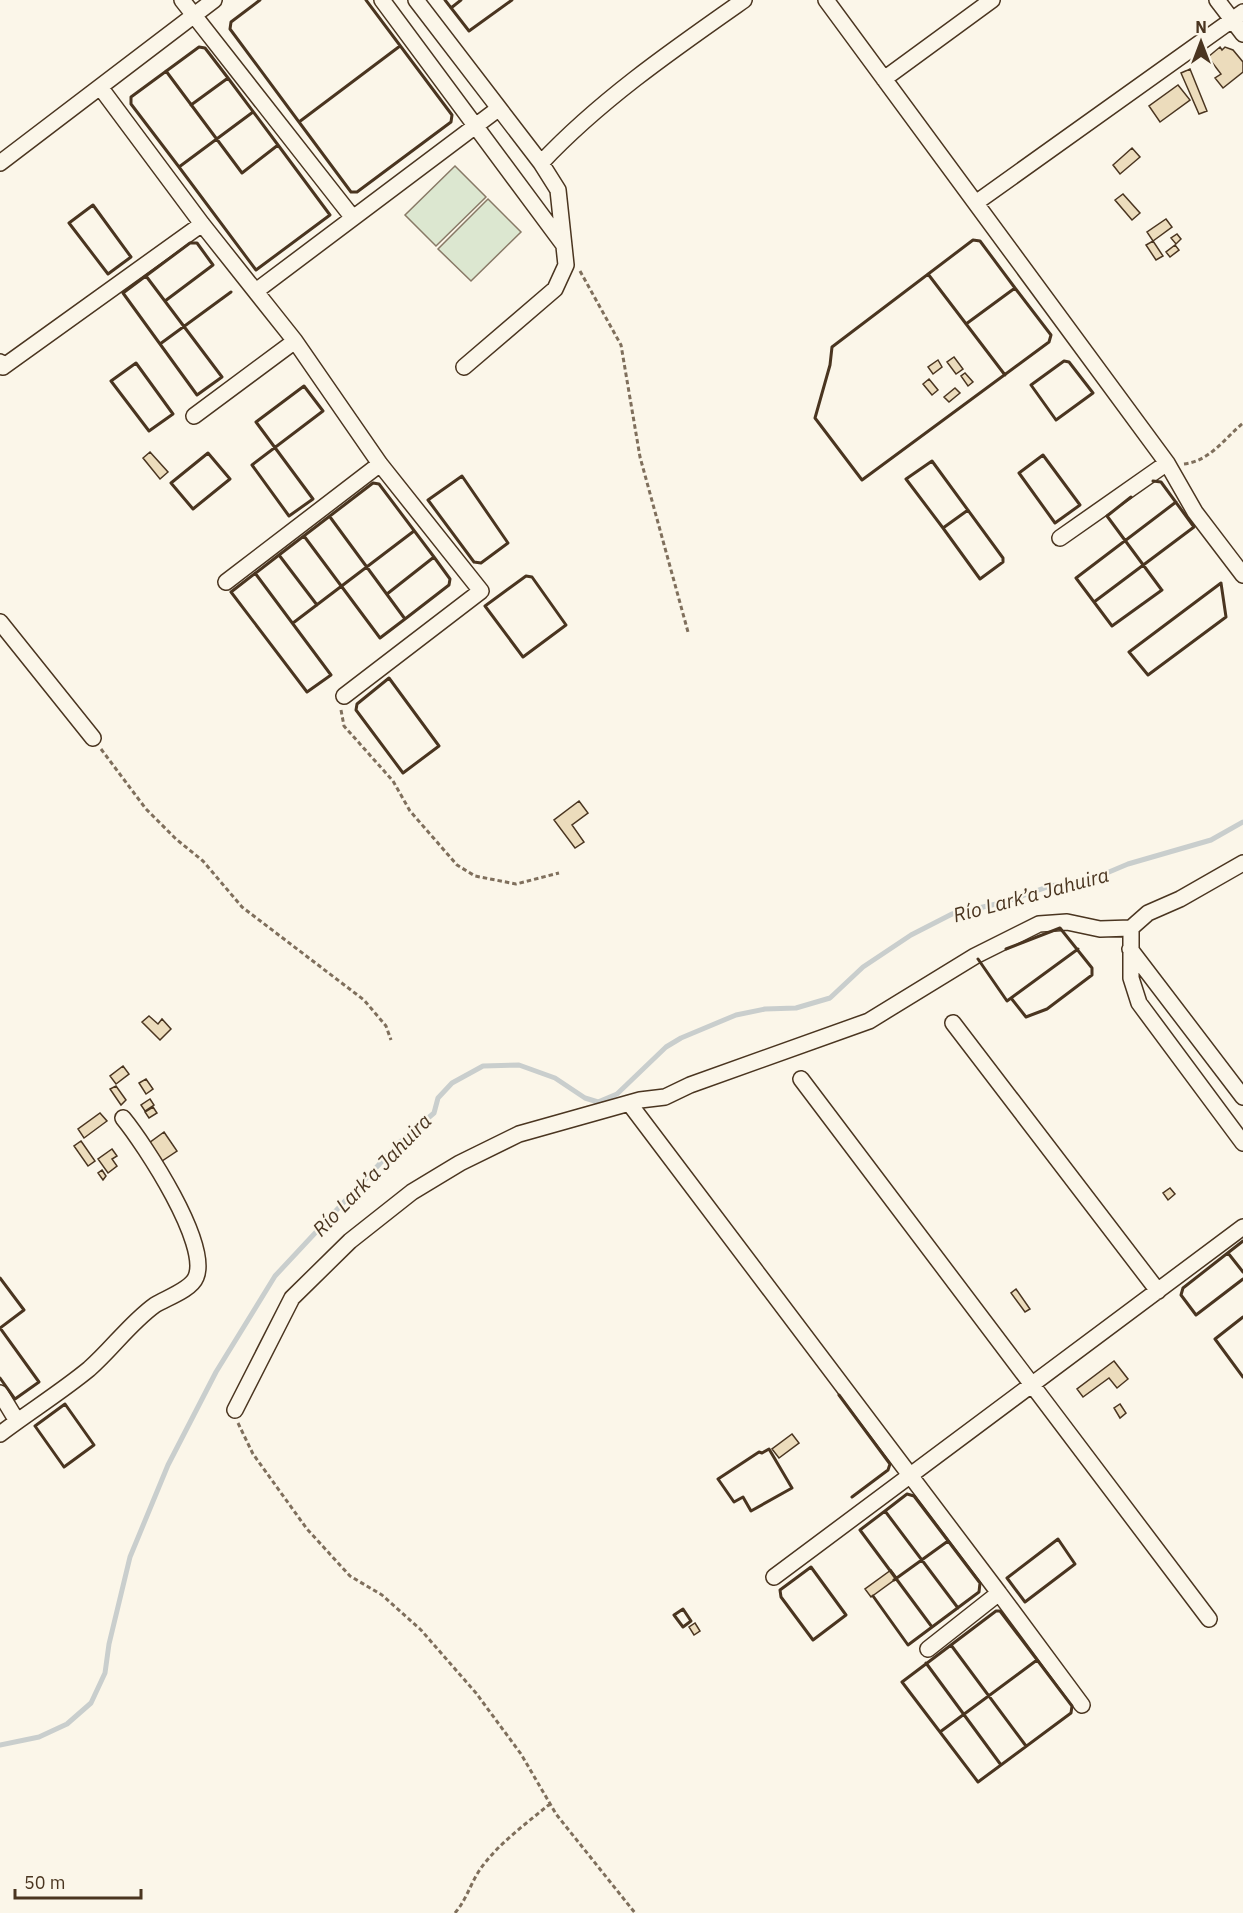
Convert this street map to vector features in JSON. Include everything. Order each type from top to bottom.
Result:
[{"type":"street","points":[[182,0],[353,218]]},
{"type":"street","points":[[0,163],[214,0]]},
{"type":"street","points":[[382,0],[565,247]]},
{"type":"street","points":[[416,0],[541,163],[558,190],[566,266],[555,289],[464,367]]},
{"type":"street","points":[[541,163],[563,139],[675,49],[744,0]]},
{"type":"street","points":[[826,0],[1167,463],[1195,512],[1243,575]]},
{"type":"street","points":[[884,79],[992,0]]},
{"type":"street","points":[[1217,0],[1238,16],[1243,34]]},
{"type":"street","points":[[977,202],[1238,16]]},
{"type":"street","points":[[100,87],[202,224],[295,341],[380,464],[481,591],[344,696]]},
{"type":"street","points":[[256,291],[498,109]]},
{"type":"street","points":[[0,362],[3,367],[202,224]]},
{"type":"street","points":[[194,416],[295,341]]},
{"type":"street","points":[[1060,538],[1167,463]]},
{"type":"street","points":[[226,582],[380,464]]},
{"type":"street","points":[[0,622],[93,738]]},
{"type":"street","points":[[235,1410],[292,1298],[350,1241],[412,1192],[460,1162],[519,1134],[629,1103],[665,1097],[690,1085],[869,1021],[965,961],[1039,924],[1068,922],[1100,929],[1131,928],[1148,913],[1180,899],[1243,863]]},
{"type":"street","points":[[1131,928],[1131,978],[1139,1003],[1243,1143]]},
{"type":"street","points":[[1130,949],[1243,1097]]},
{"type":"street","points":[[953,1023],[1158,1290]]},
{"type":"street","points":[[801,1079],[1033,1383],[1209,1619]]},
{"type":"street","points":[[629,1103],[1082,1705]]},
{"type":"street","points":[[0,1434],[88,1370],[135,1322],[154,1306],[192,1283],[197,1276],[197,1255],[190,1226],[154,1164],[123,1118]]},
{"type":"street","points":[[774,1577],[1243,1227]]},
{"type":"street","points":[[0,1393],[17,1421]]},
{"type":"street","points":[[928,1649],[999,1593]]},
{"type":"path","points":[[565,247],[621,345],[640,457],[688,632]]},
{"type":"path","points":[[1167,463],[1193,463],[1210,455],[1243,423]]},
{"type":"path","points":[[344,696],[341,709],[344,726],[393,782],[410,811],[457,865],[475,876],[516,884],[559,873]]},
{"type":"path","points":[[93,738],[146,809],[176,839],[203,861],[242,908],[364,1000],[386,1026],[391,1040]]},
{"type":"path","points":[[235,1410],[240,1430],[253,1454],[307,1528],[350,1576],[382,1595],[421,1630],[489,1710],[521,1754],[550,1803],[635,1913]]},
{"type":"path","points":[[455,1913],[471,1890],[481,1869],[514,1834],[550,1803]]},
{"type":"green space","points":[[455,166],[486,197],[436,246],[405,215]]},
{"type":"green space","points":[[488,199],[521,232],[471,281],[438,249]]},
{"type":"building","points":[[1220,47],[1222,50],[1225,47],[1233,50],[1243,62],[1243,72],[1223,88],[1215,78],[1221,74],[1208,57]]},
{"type":"building","points":[[1190,69],[1207,111],[1199,114],[1181,73]]},
{"type":"building","points":[[1178,85],[1190,100],[1160,122],[1149,106]]},
{"type":"building","points":[[1132,148],[1140,157],[1120,174],[1113,165]]},
{"type":"building","points":[[1123,194],[1140,213],[1132,220],[1115,200]]},
{"type":"building","points":[[1166,219],[1172,227],[1153,241],[1147,232]]},
{"type":"building","points":[[1177,234],[1181,239],[1176,244],[1171,238]]},
{"type":"building","points":[[1153,241],[1163,256],[1156,260],[1146,245]]},
{"type":"building","points":[[1175,245],[1179,250],[1170,257],[1166,252]]},
{"type":"building","points":[[954,357],[963,369],[956,374],[947,362]]},
{"type":"building","points":[[938,360],[942,367],[933,374],[928,367]]},
{"type":"building","points":[[965,373],[973,382],[968,386],[961,376]]},
{"type":"building","points":[[929,379],[938,390],[932,395],[923,384]]},
{"type":"building","points":[[955,388],[960,393],[949,402],[944,397]]},
{"type":"building","points":[[150,452],[168,472],[160,479],[143,458]]},
{"type":"building","points":[[579,801],[588,813],[572,825],[584,842],[575,848],[554,820]]},
{"type":"building","points":[[149,1016],[158,1024],[162,1019],[171,1029],[160,1040],[142,1022]]},
{"type":"building","points":[[123,1066],[129,1074],[116,1084],[110,1076]]},
{"type":"building","points":[[146,1079],[153,1089],[146,1094],[139,1083]]},
{"type":"building","points":[[116,1086],[126,1100],[121,1105],[110,1089]]},
{"type":"building","points":[[150,1099],[154,1105],[145,1111],[141,1105]]},
{"type":"building","points":[[153,1107],[157,1113],[149,1118],[145,1112]]},
{"type":"building","points":[[100,1113],[107,1121],[84,1138],[78,1129]]},
{"type":"building","points":[[164,1132],[177,1151],[162,1161],[149,1143]]},
{"type":"building","points":[[81,1141],[95,1161],[88,1166],[74,1146]]},
{"type":"building","points":[[112,1149],[117,1156],[112,1159],[117,1166],[108,1173],[98,1159]]},
{"type":"building","points":[[102,1170],[106,1176],[103,1180],[98,1173]]},
{"type":"building","points":[[1170,1188],[1175,1194],[1168,1200],[1163,1193]]},
{"type":"building","points":[[1016,1289],[1030,1309],[1025,1312],[1011,1293]]},
{"type":"building","points":[[1114,1361],[1128,1379],[1117,1388],[1109,1378],[1083,1397],[1077,1389]]},
{"type":"building","points":[[1120,1404],[1126,1413],[1120,1418],[1114,1408]]},
{"type":"building","points":[[792,1434],[799,1443],[779,1458],[772,1449]]},
{"type":"building","points":[[891,1570],[897,1578],[871,1597],[865,1589]]},
{"type":"building","points":[[695,1623],[700,1631],[694,1635],[689,1627]]},
{"type":"waterway","name":"Río Lark’a Jahuira","points":[[0,1745],[39,1737],[67,1724],[91,1703],[105,1673],[109,1644],[130,1557],[168,1465],[216,1372],[275,1276],[400,1142],[434,1113],[438,1098],[452,1083],[483,1066],[519,1065],[555,1078],[585,1098],[598,1102],[617,1094],[666,1047],[681,1038],[736,1015],[765,1009],[796,1008],[830,998],[863,967],[911,935],[952,914],[1005,902],[1050,886],[1090,880],[1128,864],[1211,840],[1243,822]]},
{"type":"wall","points":[[260,0],[231,22],[230,29],[299,122]]},
{"type":"wall","points":[[366,0],[452,115],[451,122],[357,192],[351,192],[299,122],[400,46]]},
{"type":"wall","points":[[445,0],[469,31],[512,0]]},
{"type":"wall","points":[[451,8],[461,0]]},
{"type":"wall","points":[[228,78],[205,48],[199,47],[131,97],[131,104],[179,167],[253,112]]},
{"type":"wall","points":[[166,71],[242,173],[278,145],[330,215],[256,270],[179,167]]},
{"type":"wall","points":[[191,105],[228,78],[278,145]]},
{"type":"wall","points":[[93,205],[131,257],[108,274],[69,223],[93,205]]},
{"type":"wall","points":[[966,324],[1015,288],[1051,335],[1049,342],[862,480],[815,418],[830,365],[832,347],[973,240],[980,241],[1015,288]]},
{"type":"wall","points":[[165,301],[213,265],[197,243],[190,243],[123,293],[160,344],[231,292]]},
{"type":"wall","points":[[928,274],[1005,375]]},
{"type":"wall","points":[[146,276],[222,377],[197,395],[160,344]]},
{"type":"wall","points":[[1064,361],[1069,362],[1093,393],[1056,420],[1031,385],[1064,361]]},
{"type":"wall","points":[[136,363],[173,414],[149,431],[111,381],[136,363]]},
{"type":"wall","points":[[252,465],[289,516],[313,499],[256,422],[304,386],[323,411],[252,465]]},
{"type":"wall","points":[[208,453],[230,479],[193,509],[171,483],[208,453]]},
{"type":"wall","points":[[1043,455],[1080,505],[1055,523],[1019,473],[1043,455]]},
{"type":"wall","points":[[943,528],[906,479],[932,461],[1003,558],[1003,562],[980,579],[943,528],[968,510]]},
{"type":"wall","points":[[462,476],[508,543],[481,563],[474,562],[428,500],[462,476]]},
{"type":"wall","points":[[1094,602],[1194,527],[1161,482],[1153,481]]},
{"type":"wall","points":[[317,605],[279,555],[373,483],[379,484],[434,557],[387,594]]},
{"type":"wall","points":[[1131,497],[1107,516],[1120,534],[1127,543],[1154,580],[1162,590],[1112,626],[1076,578],[1176,502]]},
{"type":"wall","points":[[330,517],[405,619],[449,585],[450,579],[434,557]]},
{"type":"wall","points":[[293,623],[414,531]]},
{"type":"wall","points":[[304,536],[380,638],[405,619]]},
{"type":"wall","points":[[255,573],[331,675],[307,692],[231,592],[279,555]]},
{"type":"wall","points":[[526,576],[532,577],[566,625],[523,657],[485,606],[526,576]]},
{"type":"wall","points":[[1221,583],[1226,617],[1148,675],[1129,652],[1221,583]]},
{"type":"wall","points":[[389,678],[439,746],[403,773],[356,710],[357,704],[389,678]]},
{"type":"wall","points":[[1006,949],[1060,928],[1092,968],[1092,975],[1047,1009],[1026,1017],[1011,998]]},
{"type":"wall","points":[[978,959],[1007,1001],[1078,949]]},
{"type":"wall","points":[[1243,1241],[1183,1288],[1181,1295],[1196,1315],[1243,1279]]},
{"type":"wall","points":[[1228,1253],[1243,1272]]},
{"type":"wall","points":[[0,1278],[24,1310],[0,1328]]},
{"type":"wall","points":[[1243,1317],[1215,1339],[1243,1377]]},
{"type":"wall","points":[[0,1328],[39,1382],[15,1399],[0,1378]]},
{"type":"wall","points":[[839,1395],[890,1464],[888,1470],[852,1497]]},
{"type":"wall","points":[[65,1404],[94,1445],[64,1467],[35,1426],[65,1404]]},
{"type":"wall","points":[[769,1449],[792,1488],[751,1511],[743,1497],[734,1502],[718,1479],[759,1452],[762,1453],[769,1449]]},
{"type":"wall","points":[[873,1596],[908,1645],[979,1592],[980,1583],[914,1496],[907,1494],[885,1511]]},
{"type":"wall","points":[[932,1627],[860,1530],[885,1511],[958,1608]]},
{"type":"wall","points":[[1058,1539],[1075,1564],[1025,1602],[1007,1578],[1058,1539]]},
{"type":"wall","points":[[894,1580],[948,1541]]},
{"type":"wall","points":[[811,1567],[846,1615],[813,1640],[781,1597],[780,1590],[811,1567]]},
{"type":"wall","points":[[683,1609],[691,1621],[683,1627],[674,1615],[683,1609]]},
{"type":"wall","points":[[926,1663],[1001,1765],[1071,1713],[1072,1706],[1000,1611],[996,1611],[951,1645],[1026,1746]]},
{"type":"wall","points":[[940,1732],[902,1682],[951,1645]]},
{"type":"wall","points":[[1001,1765],[978,1782],[940,1732],[1037,1660]]}]
